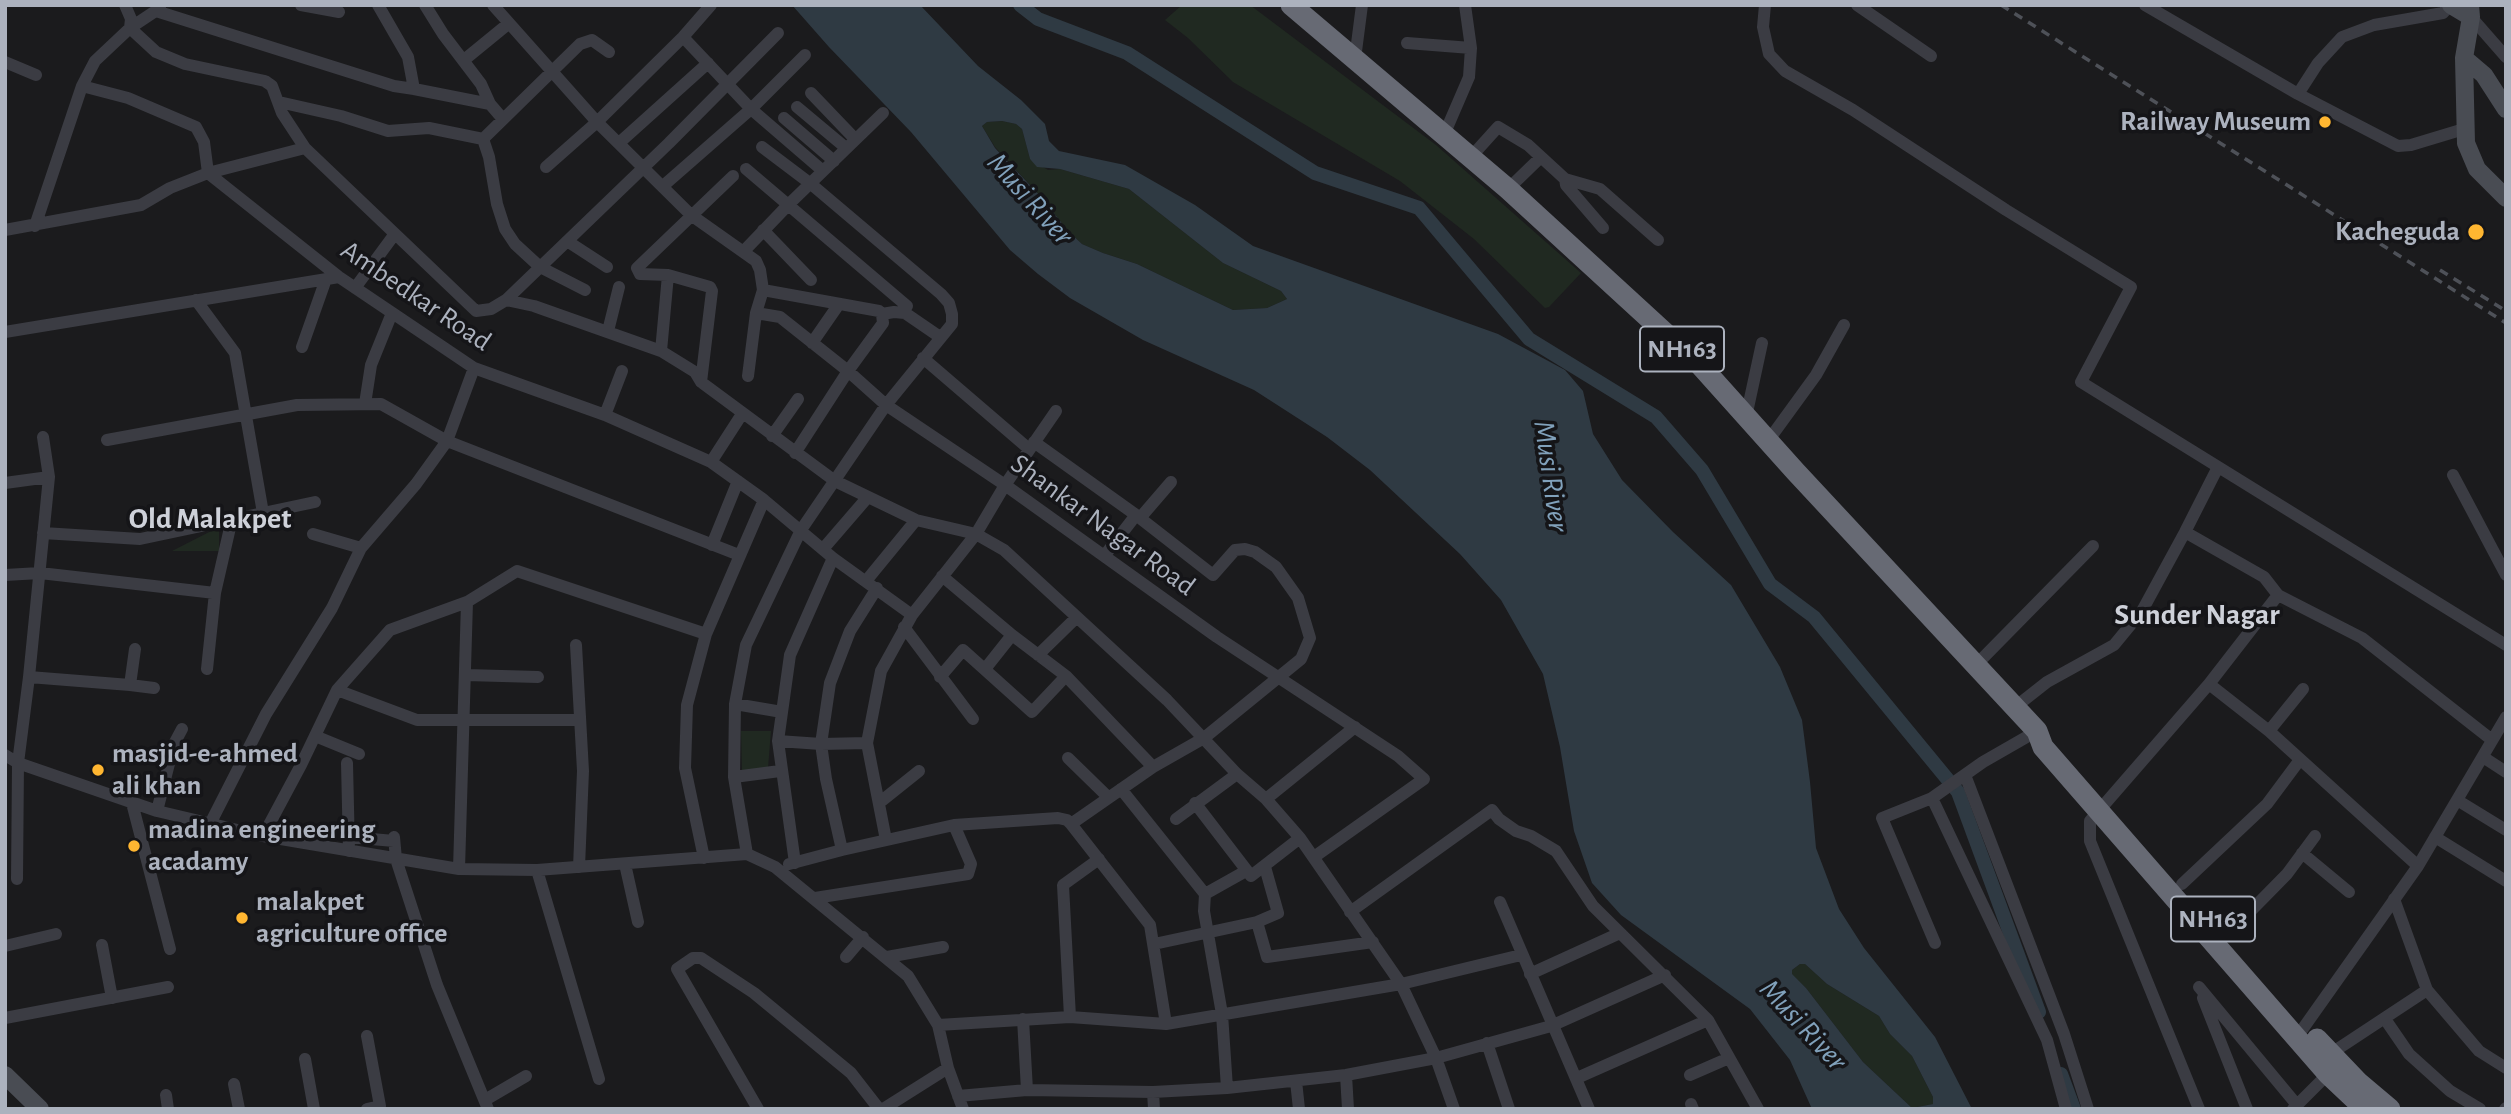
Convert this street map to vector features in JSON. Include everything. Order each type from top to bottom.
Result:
[{"type":"highway","name":"NH163","points":[[1290,5],[1508,189],[1700,365],[2014,708],[2037,731],[2054,737],[2104,805],[2329,1064],[2358,1082],[2390,1109]]},
{"type":"highway","name":"NH163","points":[[2104,805],[2182,884],[2227,935],[2301,1031]]},
{"type":"highway","name":"NH163","points":[[2329,1064],[2344,1101],[2365,1109]]},
{"type":"main road","points":[[2450,5],[2470,11],[2464,58],[2466,143],[2477,169],[2506,198]]},
{"type":"main road","points":[[2464,58],[2484,75],[2506,108]]},
{"type":"main road","points":[[5,1075],[40,1109]]},
{"type":"street","points":[[125,5],[130,23],[156,52],[185,64],[265,80],[272,86],[282,113],[305,148],[477,311],[491,309],[506,300],[778,33]]},
{"type":"street","points":[[301,5],[339,12]]},
{"type":"street","points":[[378,5],[408,57],[414,89]]},
{"type":"street","points":[[425,5],[502,118]]},
{"type":"street","points":[[493,5],[597,122],[691,215],[756,261],[761,271],[763,290],[756,313],[748,376]]},
{"type":"street","points":[[546,167],[597,122],[683,37],[711,5]]},
{"type":"street","points":[[1355,59],[1362,5]]},
{"type":"street","points":[[1444,135],[1469,77],[1471,48],[1465,5]]},
{"type":"street","points":[[1765,5],[1763,27],[1769,54],[1786,71],[1853,110],[2131,287],[2081,382],[2506,645]]},
{"type":"street","points":[[1857,5],[1931,56]]},
{"type":"street","points":[[2145,5],[2298,94],[2398,146],[2411,145],[2464,129]]},
{"type":"street","points":[[2298,94],[2318,63],[2342,37],[2374,25],[2443,13],[2450,5]]},
{"type":"street","points":[[35,226],[82,86],[95,61],[130,23],[160,8],[394,86],[490,104]]},
{"type":"street","points":[[2470,11],[2506,57]]},
{"type":"street","points":[[464,60],[508,24]]},
{"type":"street","points":[[683,37],[751,109],[823,171]]},
{"type":"street","points":[[483,139],[580,44],[592,40],[609,52]]},
{"type":"street","points":[[1408,44],[1471,48]]},
{"type":"street","points":[[663,186],[751,109],[805,55]]},
{"type":"street","points":[[5,62],[36,75]]},
{"type":"street","points":[[619,143],[708,63]]},
{"type":"street","points":[[82,86],[128,98],[196,127],[204,142],[208,173]]},
{"type":"street","points":[[774,128],[814,91],[851,143]]},
{"type":"street","points":[[279,102],[341,116],[388,131],[429,128],[483,139]]},
{"type":"street","points":[[797,107],[851,143]]},
{"type":"street","points":[[743,252],[883,113]]},
{"type":"street","points":[[784,118],[834,160]]},
{"type":"street","points":[[1470,158],[1498,127],[1528,145],[1565,179],[1600,188],[1658,240]]},
{"type":"street","points":[[483,139],[497,204],[505,229],[515,244],[540,267],[585,290]]},
{"type":"street","points":[[747,855],[734,777],[735,704],[746,645],[801,530],[886,405],[952,324],[953,314],[941,293],[811,184],[762,147]]},
{"type":"street","points":[[5,230],[141,205],[170,188],[208,173],[305,148]]},
{"type":"street","points":[[1508,189],[1541,157]]},
{"type":"street","points":[[746,169],[907,306]]},
{"type":"street","name":"Ambedkar Road","points":[[208,173],[355,288],[474,368],[606,415],[711,463],[764,500],[828,554],[912,615]]},
{"type":"street","points":[[701,382],[712,291],[706,284],[668,275],[640,274],[637,268],[733,176]]},
{"type":"street","points":[[1565,179],[1566,184],[1603,228]]},
{"type":"street","points":[[763,230],[811,280]]},
{"type":"street","points":[[355,288],[394,235]]},
{"type":"street","points":[[567,241],[607,267]]},
{"type":"street","points":[[661,351],[668,275]]},
{"type":"street","points":[[5,332],[340,277]]},
{"type":"street","points":[[302,347],[326,279]]},
{"type":"street","points":[[608,331],[619,287]]},
{"type":"street","points":[[763,290],[879,311],[882,314],[905,313],[940,337]]},
{"type":"street","points":[[196,300],[235,353],[263,513]]},
{"type":"street","points":[[506,300],[534,306],[661,351],[695,372],[701,382],[742,414],[835,481],[916,520],[976,534],[1004,550],[1167,700],[1237,774],[1266,799],[1300,838],[1401,984],[1436,1058],[1454,1109]]},
{"type":"street","points":[[812,343],[839,304]]},
{"type":"street","points":[[365,404],[371,365],[392,313]]},
{"type":"street","name":"Shankar Nagar Road","points":[[756,313],[780,317],[886,405],[1105,555],[1217,637],[1398,756],[1424,779],[1314,857]]},
{"type":"street","points":[[795,453],[883,323],[882,314]]},
{"type":"street","points":[[1768,441],[1816,375],[1844,325]]},
{"type":"street","points":[[1746,417],[1762,343]]},
{"type":"street","points":[[923,358],[1032,445],[1138,517],[1213,575],[1235,550],[1245,548],[1276,567],[1298,598],[1310,638],[1301,659],[1204,738],[1153,767],[1071,824]]},
{"type":"street","points":[[210,824],[266,714],[332,608],[361,548],[416,484],[447,441],[474,368]]},
{"type":"street","points":[[606,415],[622,371]]},
{"type":"street","points":[[772,436],[798,399]]},
{"type":"street","points":[[107,440],[298,405],[381,404],[447,441],[739,555]]},
{"type":"street","points":[[886,840],[867,743],[881,671],[912,615],[976,534],[1005,485],[1056,411]]},
{"type":"street","points":[[711,463],[742,414]]},
{"type":"street","points":[[17,879],[18,763],[49,477],[43,437]]},
{"type":"street","points":[[2014,708],[2048,682],[2114,645],[2142,611],[2218,467]]},
{"type":"street","points":[[2453,475],[2506,575]]},
{"type":"street","points":[[5,483],[49,477]]},
{"type":"street","points":[[712,545],[738,481]]},
{"type":"street","points":[[1105,555],[1171,482]]},
{"type":"street","points":[[795,863],[780,771],[778,741],[790,655],[828,554],[867,498]]},
{"type":"street","points":[[704,858],[685,768],[687,705],[706,634],[764,500]]},
{"type":"street","points":[[44,533],[140,539],[315,502]]},
{"type":"street","points":[[207,669],[215,593],[232,519]]},
{"type":"street","points":[[842,850],[821,744],[830,683],[872,584],[916,520]]},
{"type":"street","points":[[2185,532],[2264,577],[2278,595],[2362,638],[2493,740]]},
{"type":"street","points":[[313,534],[361,548]]},
{"type":"street","points":[[1975,666],[2093,546]]},
{"type":"street","points":[[263,836],[337,690],[390,630],[467,602],[517,571],[706,634]]},
{"type":"street","points":[[5,575],[40,573],[215,593]]},
{"type":"street","points":[[942,576],[1066,676],[1153,767]]},
{"type":"street","points":[[2199,1109],[2090,841],[2090,821],[2209,684],[2278,595]]},
{"type":"street","points":[[459,869],[467,602]]},
{"type":"street","points":[[1038,655],[1077,617]]},
{"type":"street","points":[[904,627],[973,719]]},
{"type":"street","points":[[985,669],[1012,635]]},
{"type":"street","points":[[576,645],[583,771],[579,867]]},
{"type":"street","points":[[130,685],[135,649]]},
{"type":"street","points":[[940,677],[963,650],[1032,712],[1066,676]]},
{"type":"street","points":[[466,675],[538,677]]},
{"type":"street","points":[[29,677],[154,688]]},
{"type":"street","points":[[2209,684],[2269,732],[2418,866]]},
{"type":"street","points":[[2269,732],[2303,689]]},
{"type":"street","points":[[337,690],[417,720],[580,720]]},
{"type":"street","points":[[735,704],[782,712]]},
{"type":"street","points":[[2301,1031],[2418,866],[2506,717]]},
{"type":"street","points":[[1266,799],[1355,727]]},
{"type":"street","points":[[158,811],[174,744],[182,729]]},
{"type":"street","points":[[1935,943],[1882,818],[1931,798],[2037,731]]},
{"type":"street","points":[[315,736],[359,754]]},
{"type":"street","points":[[778,741],[867,743]]},
{"type":"street","points":[[5,755],[18,763],[132,803],[263,836],[349,844],[394,839],[396,859],[437,985],[486,1105],[526,1076]]},
{"type":"street","points":[[2483,757],[2506,772]]},
{"type":"street","points":[[1068,758],[1108,797]]},
{"type":"street","points":[[2182,884],[2261,809],[2299,761]]},
{"type":"street","points":[[347,763],[349,844]]},
{"type":"street","points":[[734,777],[780,771]]},
{"type":"street","points":[[879,803],[919,771]]},
{"type":"street","points":[[1176,819],[1237,774]]},
{"type":"street","points":[[1965,775],[1982,814],[2043,985],[2064,1034],[2088,1109]]},
{"type":"street","points":[[1121,789],[1205,894],[1204,911],[1222,1014],[1227,1088]]},
{"type":"street","points":[[1931,798],[2047,1040],[2066,1109]]},
{"type":"street","points":[[2456,800],[2506,830]]},
{"type":"street","points":[[132,803],[170,948]]},
{"type":"street","points":[[1195,803],[1249,875],[1254,875],[1300,838]]},
{"type":"street","points":[[1350,912],[1492,810],[1499,819],[1516,831],[1531,836],[1556,851],[1593,906],[1708,1020],[1758,1109]]},
{"type":"street","points":[[775,867],[954,825],[1051,818],[1067,820],[1150,925],[1166,1024]]},
{"type":"street","points":[[814,898],[968,874],[971,864],[954,825]]},
{"type":"street","points":[[2227,935],[2287,874],[2315,836]]},
{"type":"street","points":[[2435,837],[2506,881]]},
{"type":"street","points":[[349,844],[396,859],[459,869],[537,870],[747,855],[775,867],[908,976],[938,1025],[960,1103],[1027,1090],[1153,1092],[1227,1088],[1346,1075],[1436,1058],[1551,1026],[1665,975]]},
{"type":"street","points":[[2302,853],[2349,892]]},
{"type":"street","points":[[1070,1017],[1063,885],[1099,859]]},
{"type":"street","points":[[625,864],[638,922]]},
{"type":"street","points":[[1154,944],[1257,922],[1278,913],[1265,867]]},
{"type":"street","points":[[537,870],[599,1079]]},
{"type":"street","points":[[1205,894],[1245,871]]},
{"type":"street","points":[[2394,899],[2427,990],[2479,1051],[2506,1068]]},
{"type":"street","points":[[1500,902],[1551,1026],[1589,1109]]},
{"type":"street","points":[[1257,922],[1267,957],[1373,942]]},
{"type":"street","points":[[1530,974],[1620,933]]},
{"type":"street","points":[[5,946],[56,934]]},
{"type":"street","points":[[846,957],[863,937]]},
{"type":"street","points":[[102,945],[112,998]]},
{"type":"street","points":[[887,957],[943,947]]},
{"type":"street","points":[[938,1025],[1070,1017],[1166,1024],[1401,984],[1521,954]]},
{"type":"street","points":[[758,1109],[677,969],[693,958],[702,958],[754,993],[851,1073],[881,1109],[948,1068]]},
{"type":"street","points":[[5,1018],[168,987]]},
{"type":"street","points":[[2247,1109],[2199,988],[2295,1107],[2329,1064],[2385,1019],[2427,990]]},
{"type":"street","points":[[1023,1019],[1027,1090]]},
{"type":"street","points":[[2385,1019],[2409,1054],[2450,1091],[2480,1109]]},
{"type":"street","points":[[1577,1078],[1708,1020]]},
{"type":"street","points":[[2047,1040],[2064,1034]]},
{"type":"street","points":[[367,1036],[380,1106],[367,1109]]},
{"type":"street","points":[[1487,1043],[1509,1109]]},
{"type":"street","points":[[1690,1075],[1729,1058]]},
{"type":"street","points":[[305,1059],[314,1109]]},
{"type":"street","points":[[1346,1075],[1348,1109]]},
{"type":"street","points":[[1296,1081],[1299,1109]]},
{"type":"street","points":[[234,1084],[239,1109]]},
{"type":"street","points":[[1153,1092],[1154,1109]]},
{"type":"street","points":[[166,1095],[169,1109]]},
{"type":"shaded area","points":[[1182,5],[1250,5],[1436,145],[1581,273],[1545,308],[1474,239],[1400,181],[1233,82],[1188,38],[1165,20]]},
{"type":"shaded area","points":[[987,122],[1016,124],[1022,129],[1030,159],[1048,170],[1060,169],[1129,189],[1223,263],[1281,291],[1287,299],[1267,308],[1233,310],[1137,264],[1082,244],[995,147],[982,126]]},
{"type":"shaded area","points":[[219,527],[219,551],[172,551]]},
{"type":"shaded area","points":[[741,731],[771,731],[768,768],[742,772]]},
{"type":"shaded area","points":[[1800,964],[1805,964],[1827,984],[1879,1016],[1890,1034],[1912,1056],[1933,1097],[1933,1104],[1912,1108],[1863,1062],[1806,988],[1791,974]]},
{"type":"water","name":"Musi River","points":[[792,5],[920,5],[978,66],[1021,100],[1045,124],[1049,141],[1059,151],[1125,165],[1195,205],[1253,246],[1498,334],[1565,370],[1583,391],[1593,434],[1622,480],[1731,585],[1780,667],[1802,720],[1816,848],[1839,909],[1864,948],[1935,1037],[1972,1109],[1812,1109],[1790,1060],[1750,1009],[1621,915],[1592,883],[1574,831],[1560,747],[1543,674],[1501,600],[1460,554],[1370,470],[1327,437],[1254,390],[1143,340],[1070,298],[1038,274],[1010,250],[911,132]],"holes":[[[987,122],[1016,124],[1022,129],[1030,159],[1037,167],[1060,169],[1129,189],[1223,263],[1281,291],[1287,299],[1267,308],[1233,310],[1137,264],[1082,244],[995,148],[982,126]],[[1805,964],[1827,984],[1879,1016],[1890,1034],[1912,1056],[1933,1097],[1933,1104],[1912,1108],[1863,1062],[1806,988],[1792,974],[1792,970]]]},
{"type":"waterway","points":[[1020,5],[1038,19],[1127,53],[1315,173],[1419,208],[1529,339],[1656,417],[1702,470],[1770,584],[1814,617],[1958,792],[2039,1012]]},
{"type":"waterway","points":[[2061,1074],[2074,1109]]},
{"type":"railway","points":[[2001,5],[2506,323]]},
{"type":"railway","points":[[2440,270],[2506,311]]},
{"type":"place","name":"Railway Museum","points":[[2325,122]]},
{"type":"place","name":"Kacheguda","points":[[2476,232]]},
{"type":"place","name":"masjid-e-ahmed ali khan","points":[[98,770]]},
{"type":"place","name":"madina engineering acadamy","points":[[134,846]]},
{"type":"place","name":"malakpet agriculture office","points":[[242,918]]},
{"type":"district","name":"Old Malakpet","points":[[210,519]]},
{"type":"district","name":"Sunder Nagar","points":[[2197,615]]}]
